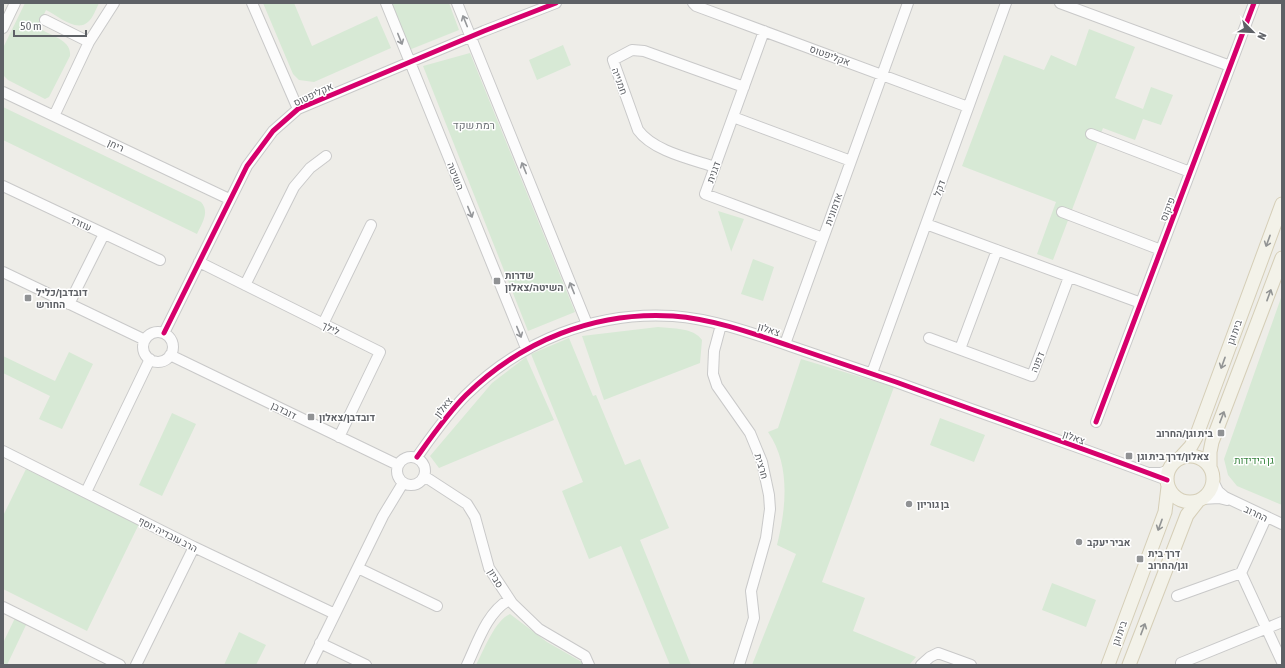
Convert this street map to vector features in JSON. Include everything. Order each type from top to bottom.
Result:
[{"type":"main road","name":"בית וגן","points":[[1182,457],[1192,446],[1196,437],[1282,204]]},
{"type":"main road","name":"בית וגן","points":[[1210,468],[1210,452],[1212,442],[1282,258]]},
{"type":"main road","points":[[1182,457],[1196,457],[1205,462],[1210,468],[1213,481],[1209,492],[1200,500],[1191,502],[1180,500],[1172,494],[1168,479],[1173,463],[1182,457]]},
{"type":"main road","name":"בית וגן","points":[[1108,665],[1165,512],[1168,479]]},
{"type":"main road","name":"בית וגן","points":[[1129,665],[1187,515],[1200,500]]},
{"type":"street","points":[[3,28],[15,3]]},
{"type":"street","points":[[54,116],[89,42],[114,3]]},
{"type":"street","points":[[252,3],[298,109]]},
{"type":"street","name":"השיטה","points":[[386,3],[526,348]]},
{"type":"street","points":[[457,3],[587,324]]},
{"type":"street","name":"אקליפטוס","points":[[164,333],[229,199],[254,154],[272,131],[298,109],[556,3]]},
{"type":"street","name":"אדמונית","points":[[785,344],[908,3]]},
{"type":"street","name":"דקל","points":[[872,373],[1006,3]]},
{"type":"street","points":[[1060,3],[1230,66]]},
{"type":"street","name":"פיקוס","points":[[1096,422],[1254,3]]},
{"type":"street","name":"אקליפטוס","points":[[695,4],[968,106]]},
{"type":"street","points":[[45,20],[89,42]]},
{"type":"street","name":"דגנית","points":[[764,31],[705,194],[823,238]]},
{"type":"street","name":"חמנייה","points":[[714,167],[656,145],[642,136],[638,130],[613,60],[632,50],[644,51],[744,87]]},
{"type":"street","name":"ריחן","points":[[3,92],[229,199]]},
{"type":"street","points":[[733,117],[851,161]]},
{"type":"street","points":[[1091,134],[1190,172]]},
{"type":"street","points":[[245,285],[294,187],[310,168],[326,156]]},
{"type":"street","name":"עוזרד","points":[[3,186],[160,260]]},
{"type":"street","points":[[1062,212],[1161,250]]},
{"type":"street","points":[[926,224],[1141,303]]},
{"type":"street","points":[[322,324],[371,225]]},
{"type":"street","points":[[69,304],[104,234]]},
{"type":"street","points":[[960,349],[997,250]]},
{"type":"street","name":"לילך","points":[[199,262],[380,352],[339,437]]},
{"type":"street","points":[[3,272],[145,340]]},
{"type":"street","name":"דפנה","points":[[929,338],[1032,376],[1069,277]]},
{"type":"street","name":"צאלון","points":[[417,457],[464,396],[498,367],[526,348],[587,324],[634,316],[674,316],[721,325],[785,344],[872,373],[1146,473],[1155,473],[1168,479]]},
{"type":"street","name":"חרצית","points":[[721,325],[714,351],[713,374],[717,386],[750,433],[762,462],[769,495],[770,509],[766,538],[751,592],[754,618],[739,665]]},
{"type":"street","points":[[153,333],[164,333],[170,337],[172,344],[170,355],[161,361],[150,359],[144,352],[145,340],[153,333]]},
{"type":"street","name":"דובדבן","points":[[170,355],[398,465]]},
{"type":"street","points":[[86,492],[150,359]]},
{"type":"street","name":"הרב עובדיה יוסף","points":[[3,451],[194,547],[335,614]]},
{"type":"street","points":[[406,457],[417,457],[424,465],[424,476],[420,482],[414,485],[403,483],[397,474],[398,465],[406,457]]},
{"type":"street","name":"סביון","points":[[424,476],[467,504],[475,517],[489,568],[509,600],[539,629],[551,638],[581,653],[590,665]]},
{"type":"street","name":"החרוב","points":[[1213,481],[1218,491],[1231,501],[1282,524]]},
{"type":"street","points":[[310,665],[383,516],[403,483]]},
{"type":"street","name":"החרוב","points":[[1200,500],[1219,498],[1231,501]]},
{"type":"street","points":[[1177,596],[1241,573],[1266,518]]},
{"type":"street","points":[[136,665],[194,547]]},
{"type":"street","points":[[358,568],[437,606]]},
{"type":"street","points":[[1241,573],[1282,662]]},
{"type":"street","points":[[467,665],[489,620],[498,608],[509,600]]},
{"type":"street","points":[[3,607],[120,665]]},
{"type":"street","points":[[1180,663],[1282,622]]},
{"type":"street","points":[[320,643],[366,665]]},
{"type":"street","points":[[921,665],[930,657],[938,653],[971,665]]},
{"type":"green space","points":[[25,3],[99,3],[91,18],[83,25],[67,22],[46,10],[38,27],[64,42],[70,50],[70,56],[49,97],[45,99],[8,80],[3,75],[3,48]]},
{"type":"green space","points":[[263,3],[294,3],[312,46],[377,16],[391,48],[314,82],[299,80],[293,74]]},
{"type":"green space","points":[[391,3],[449,3],[459,30],[409,50]]},
{"type":"green space","points":[[1089,29],[1135,47],[1115,98],[1143,109],[1151,87],[1173,95],[1161,125],[1143,119],[1135,140],[1103,128],[1053,260],[1037,254],[1056,202],[962,166],[1004,55],[1044,70],[1051,55],[1076,66]]},
{"type":"green space","points":[[563,45],[571,65],[537,80],[529,60]]},
{"type":"green space","points":[[470,53],[575,312],[528,331],[423,66]]},
{"type":"green space","points":[[3,107],[201,202],[204,206],[205,214],[197,234],[3,140]]},
{"type":"green space","points":[[718,211],[744,219],[731,252],[731,251]]},
{"type":"green space","points":[[753,259],[774,267],[763,301],[741,294]]},
{"type":"green space","name":"גן הידידות","points":[[1282,295],[1282,505],[1237,486],[1228,475],[1224,459]]},
{"type":"green space","points":[[658,327],[682,329],[698,336],[702,340],[700,363],[604,400],[582,336]]},
{"type":"green space","points":[[569,338],[593,396],[596,395],[625,465],[640,459],[669,528],[640,540],[691,665],[670,665],[621,546],[589,559],[562,491],[583,482],[531,354]]},
{"type":"green space","points":[[69,352],[93,364],[62,429],[39,419],[50,396],[3,373],[3,356],[55,381]]},
{"type":"green space","points":[[526,357],[554,420],[439,468],[430,456],[492,383]]},
{"type":"green space","points":[[801,359],[894,387],[822,582],[865,598],[853,631],[916,657],[909,665],[752,665],[796,554],[777,545],[783,517],[783,473],[775,445],[768,432],[778,428]]},
{"type":"green space","points":[[172,413],[196,424],[162,496],[139,485]]},
{"type":"green space","points":[[940,418],[985,435],[974,462],[930,445]]},
{"type":"green space","points":[[26,469],[139,524],[87,631],[3,589],[3,516]]},
{"type":"green space","points":[[1052,583],[1096,600],[1086,627],[1042,610]]},
{"type":"green space","points":[[510,614],[547,642],[587,665],[476,665],[499,622]]},
{"type":"green space","points":[[15,618],[27,623],[7,665],[3,665],[3,643]]},
{"type":"green space","points":[[239,632],[266,645],[256,665],[224,665]]},
{"type":"cycle path","points":[[164,333],[247,166],[273,131],[298,109],[484,31],[556,3]]},
{"type":"cycle path","points":[[1096,422],[1254,3]]},
{"type":"cycle path","points":[[417,457],[446,417],[466,395],[487,376],[511,359],[535,345],[561,333],[615,319],[644,316],[673,316],[718,323],[761,336],[896,382],[1167,480]]},
{"type":"place","name":"שדרות השיטה/צאלון","points":[[497,281]]},
{"type":"place","name":"דובדבן/כליל החורש","points":[[28,298]]},
{"type":"place","name":"דובדבן/צאלון","points":[[311,417]]},
{"type":"place","name":"בית וגן/החרוב","points":[[1221,433]]},
{"type":"place","name":"צאלון/דרך בית וגן","points":[[1129,456]]},
{"type":"place","name":"בן גוריון","points":[[909,504]]},
{"type":"place","name":"אביר יעקב","points":[[1079,542]]},
{"type":"place","name":"דרך בית וגן/החרוב","points":[[1140,559]]},
{"type":"district","name":"רמת שקד","points":[[474,125]]}]
